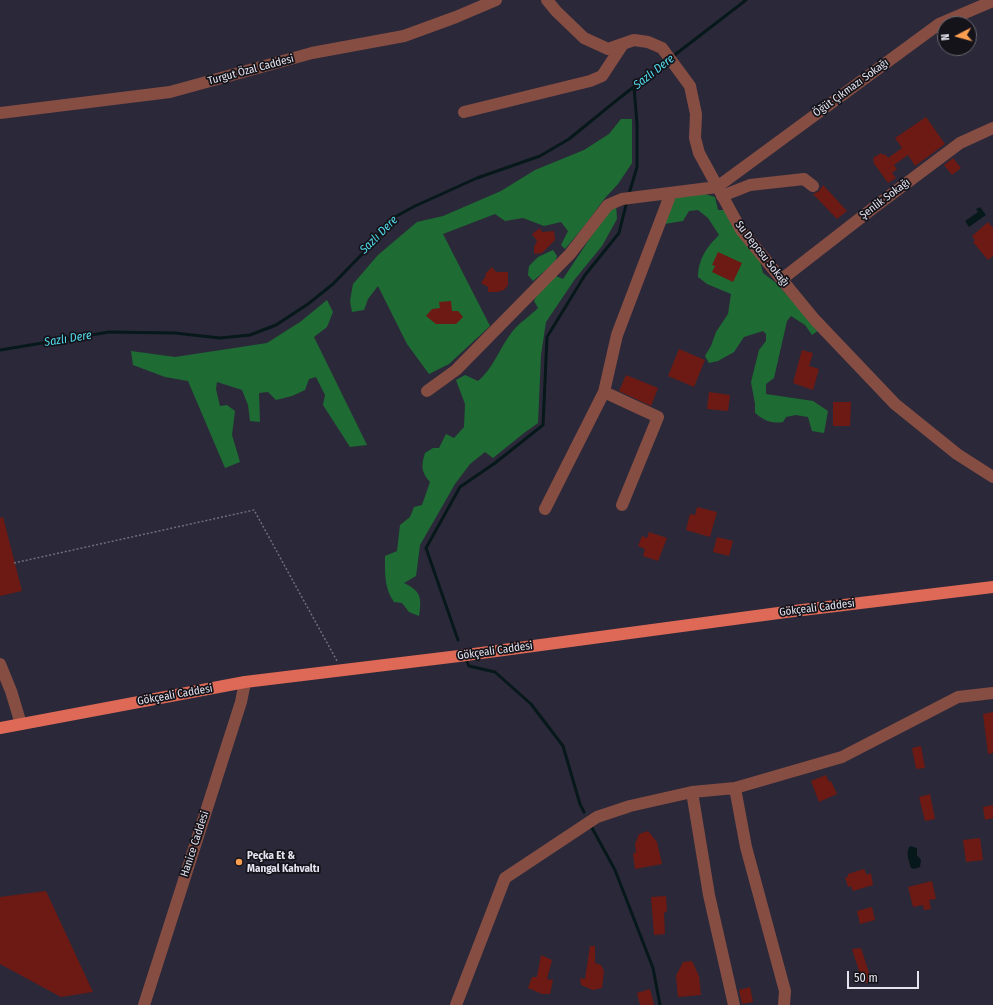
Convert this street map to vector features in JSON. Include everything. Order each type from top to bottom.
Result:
[{"type":"main road","name":"Gökçeali Caddesi","points":[[0,728],[245,682],[459,656],[639,631],[993,586]]},
{"type":"street","name":"Turgut Özal Caddesi","points":[[0,113],[170,92],[312,53],[404,36],[456,17],[496,0]]},
{"type":"street","name":"Su Deposu Sokağı","points":[[548,0],[556,11],[584,38],[608,49],[634,40],[648,42],[662,48],[690,86],[696,114],[695,138],[699,153],[741,230],[816,320],[895,404],[957,454],[993,477]]},
{"type":"street","name":"Öğüt Çıkmazı Sokağı","points":[[719,191],[939,24],[993,1]]},
{"type":"street","points":[[464,112],[590,81],[602,76],[623,44]]},
{"type":"street","name":"Şenlik Sokağı","points":[[782,279],[872,208],[960,143],[993,128]]},
{"type":"street","points":[[427,391],[456,370],[570,254],[608,205],[622,199],[671,193],[719,191],[750,185],[804,179],[813,186]]},
{"type":"street","points":[[545,510],[604,392],[617,335],[671,193]]},
{"type":"street","points":[[604,392],[658,417],[622,505]]},
{"type":"street","points":[[0,664],[11,691],[21,724]]},
{"type":"street","name":"Hanice Caddesi","points":[[144,1005],[241,702],[245,682]]},
{"type":"street","points":[[456,1005],[505,878],[597,817],[630,806],[692,792],[735,788],[842,757],[958,697],[993,693]]},
{"type":"street","points":[[735,788],[746,847],[784,991],[784,1005]]},
{"type":"street","points":[[692,792],[709,895],[734,1005]]},
{"type":"path","points":[[14,563],[254,510],[342,670]]},
{"type":"green space","points":[[621,119],[632,119],[632,163],[618,184],[605,198],[565,249],[561,245],[568,231],[561,222],[544,226],[523,218],[505,221],[495,214],[443,234],[490,326],[449,364],[429,374],[407,344],[378,286],[368,299],[364,310],[352,312],[350,301],[353,284],[378,255],[417,222],[443,216],[501,191],[535,170],[584,150],[609,134]]},
{"type":"green space","points":[[705,194],[715,197],[718,210],[725,210],[759,257],[763,273],[775,282],[819,330],[812,335],[805,325],[791,316],[787,321],[774,378],[766,384],[766,394],[813,401],[828,411],[824,433],[812,431],[808,417],[796,415],[786,417],[783,422],[771,422],[755,413],[751,382],[759,350],[766,341],[766,334],[763,331],[744,337],[734,352],[718,361],[709,363],[705,356],[711,346],[716,332],[728,314],[731,294],[707,284],[698,277],[701,259],[719,235],[708,218],[698,210],[689,211],[683,221],[664,224],[667,203],[678,195]]},
{"type":"green space","points":[[616,205],[617,219],[602,246],[575,279],[546,322],[541,355],[538,423],[493,458],[485,452],[470,464],[455,484],[420,545],[416,576],[404,583],[417,592],[420,600],[419,616],[409,612],[402,603],[394,602],[388,591],[385,556],[397,551],[400,525],[410,517],[414,507],[422,505],[430,482],[423,472],[425,453],[433,448],[439,448],[446,434],[454,438],[464,427],[465,404],[456,380],[465,375],[478,381],[483,376],[512,332],[538,308],[534,301],[540,289],[556,276],[563,279],[608,211]]},
{"type":"green space","points":[[553,250],[557,256],[555,262],[533,281],[528,275],[529,266],[538,257]]},
{"type":"green space","points":[[327,300],[333,312],[327,327],[314,337],[367,445],[350,447],[323,405],[325,395],[316,377],[309,379],[305,390],[292,396],[276,400],[268,392],[259,393],[260,422],[250,421],[248,405],[242,390],[217,382],[216,389],[220,406],[227,405],[235,411],[232,435],[240,462],[225,468],[188,381],[165,377],[133,365],[131,351],[175,357],[267,343],[300,322]]},
{"type":"shaded area","points":[[980,207],[986,215],[969,227],[965,221],[978,212],[976,209]]},
{"type":"shaded area","points":[[910,846],[917,848],[917,855],[921,860],[920,867],[914,869],[911,868],[908,857]]},
{"type":"building","points":[[926,117],[945,144],[915,166],[908,155],[894,165],[897,169],[892,173],[896,178],[888,183],[873,162],[873,158],[881,153],[883,155],[885,154],[888,158],[902,148],[895,138]]},
{"type":"building","points":[[953,158],[961,168],[952,175],[944,165]]},
{"type":"building","points":[[823,185],[847,211],[837,219],[813,194],[819,191]]},
{"type":"building","points":[[988,222],[993,228],[993,256],[988,260],[973,242],[975,240],[972,236]]},
{"type":"building","points":[[540,228],[542,232],[554,231],[555,240],[542,253],[534,254],[534,247],[537,241],[532,234]]},
{"type":"building","points":[[718,252],[742,263],[733,282],[712,272],[715,266],[712,265]]},
{"type":"building","points":[[492,267],[496,272],[508,272],[508,285],[504,290],[488,292],[488,287],[481,283],[486,276],[485,274]]},
{"type":"building","points":[[451,301],[452,311],[458,311],[463,317],[456,324],[436,324],[426,316],[432,309],[440,308],[439,302]]},
{"type":"building","points":[[679,349],[705,360],[694,387],[668,376]]},
{"type":"building","points":[[802,350],[813,353],[809,366],[819,369],[813,390],[793,383]]},
{"type":"building","points":[[626,375],[658,388],[651,406],[619,391]]},
{"type":"building","points":[[709,392],[730,395],[728,411],[707,409]]},
{"type":"building","points":[[833,402],[851,402],[850,426],[833,426]]},
{"type":"building","points":[[697,507],[717,512],[710,537],[686,530],[690,514],[695,515]]},
{"type":"building","points":[[3,517],[22,591],[0,596],[0,518]]},
{"type":"building","points":[[649,532],[667,538],[658,561],[643,556],[645,549],[638,546],[642,536],[647,538]]},
{"type":"building","points":[[717,537],[733,541],[729,556],[713,552]]},
{"type":"building","points":[[993,712],[993,753],[988,754],[983,714]]},
{"type":"building","points":[[921,746],[925,768],[916,769],[912,748]]},
{"type":"building","points":[[826,775],[829,782],[831,781],[837,794],[819,802],[811,781]]},
{"type":"building","points":[[930,794],[935,819],[925,821],[919,797]]},
{"type":"building","points":[[993,805],[993,818],[985,820],[983,807]]},
{"type":"building","points":[[648,831],[657,842],[662,864],[635,869],[633,853],[636,853],[635,844],[639,834]]},
{"type":"building","points":[[980,838],[983,860],[966,862],[963,840]]},
{"type":"building","points":[[864,869],[867,875],[871,873],[873,885],[853,891],[851,886],[848,887],[845,877],[848,877],[848,874]]},
{"type":"building","points":[[932,881],[936,899],[929,900],[931,909],[924,910],[923,905],[913,907],[908,887]]},
{"type":"building","points":[[46,891],[93,992],[61,997],[0,964],[0,897]]},
{"type":"building","points":[[666,896],[667,911],[664,913],[665,934],[654,935],[651,897]]},
{"type":"building","points":[[872,907],[875,920],[860,924],[857,911]]},
{"type":"building","points":[[590,946],[595,946],[595,963],[601,965],[604,971],[602,988],[593,990],[581,985],[580,978],[585,979]]},
{"type":"building","points":[[861,948],[872,982],[863,983],[852,949]]},
{"type":"building","points":[[541,955],[552,960],[547,979],[553,980],[550,994],[542,994],[528,988],[532,977],[537,977]]},
{"type":"building","points":[[692,961],[699,976],[701,995],[678,997],[676,976],[683,962]]},
{"type":"building","points":[[750,987],[753,1002],[742,1004],[739,990]]},
{"type":"building","points":[[650,989],[654,1005],[640,1005],[637,993]]},
{"type":"waterway","name":"Sazlı Dere","points":[[672,57],[746,0]]},
{"type":"waterway","name":"Sazlı Dere","points":[[0,350],[109,332],[175,333],[220,338],[250,335],[276,325],[308,304],[333,284],[366,250],[393,218],[415,206],[477,178],[540,156],[569,139],[667,61]]},
{"type":"waterway","points":[[629,194],[637,167],[637,124],[634,87]]},
{"type":"waterway","points":[[458,640],[426,548],[460,487],[495,463],[543,425],[547,337],[585,275],[619,233],[627,201]]},
{"type":"waterway","points":[[465,657],[469,666],[495,672],[531,704],[563,746],[580,804],[584,812]]},
{"type":"waterway","points":[[591,826],[615,870],[653,968],[660,1005]]},
{"type":"place","name":"Peçka Et & Mangal Kahvaltı","points":[[239,862]]}]
